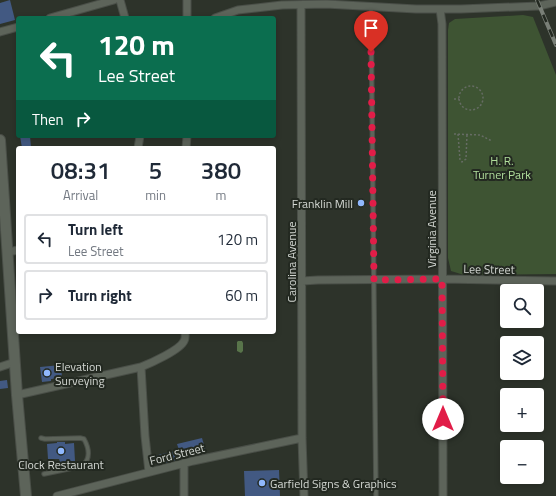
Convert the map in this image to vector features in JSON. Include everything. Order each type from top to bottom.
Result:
[{"type":"main road","points":[[0,140],[3,238],[13,251],[15,362],[26,496]]},
{"type":"street","points":[[57,16],[114,0]]},
{"type":"street","points":[[120,0],[124,16]]},
{"type":"street","points":[[187,0],[187,16]]},
{"type":"street","points":[[220,16],[259,4],[290,2],[301,5],[357,3],[371,7],[440,9],[539,6],[556,2]]},
{"type":"street","name":"Carolina Avenue","points":[[301,5],[302,438],[304,496]]},
{"type":"street","name":"Virginia Avenue","points":[[440,9],[442,24],[443,496]]},
{"type":"street","points":[[0,32],[16,28]]},
{"type":"street","name":"Lee Street","points":[[302,281],[442,279],[556,281]]},
{"type":"street","points":[[17,395],[141,367],[182,345],[185,339],[185,334]]},
{"type":"street","points":[[0,367],[15,362]]},
{"type":"street","points":[[141,367],[145,436],[149,472]]},
{"type":"street","name":"Ford Street","points":[[57,496],[184,463],[302,438]]},
{"type":"street","points":[[184,463],[184,496]]},
{"type":"lane","points":[[371,7],[376,496]]},
{"type":"lane","points":[[41,438],[84,439],[89,452],[86,463],[82,466],[44,474]]},
{"type":"path","points":[[470,86],[477,88],[483,97],[477,108],[470,109],[462,106],[459,99],[461,92],[470,86]]},
{"type":"path","points":[[454,99],[459,99]]},
{"type":"path","points":[[454,134],[480,135],[492,141]]},
{"type":"path","points":[[458,134],[460,160],[462,162],[466,159],[467,134]]},
{"type":"green space","name":"H. R. Turner Park","points":[[523,15],[533,17],[556,75],[556,274],[464,275],[451,271],[448,258],[449,23],[455,19]]},
{"type":"shaded area","points":[[238,341],[242,341],[243,343],[243,351],[241,353],[237,351]]},
{"type":"building","points":[[10,0],[15,20],[0,24],[0,3]]},
{"type":"building","points":[[20,138],[30,138],[31,146],[22,146]]},
{"type":"building","points":[[61,365],[62,378],[42,382],[40,367]]},
{"type":"building","points":[[7,380],[8,388],[0,389],[0,381]]},
{"type":"building","points":[[202,438],[206,452],[157,465],[154,456],[179,450],[177,444]]},
{"type":"building","name":"Clock Restaurant","points":[[65,442],[65,444],[74,443],[75,461],[60,462],[59,459],[48,459],[47,444]]},
{"type":"building","name":"Garfield Signs & Graphics","points":[[279,470],[280,496],[245,496],[244,471]]},
{"type":"railway","points":[[537,0],[556,45]]},
{"type":"place","name":"Franklin Mill","points":[[361,203]]},
{"type":"place","name":"Elevation Surveying","points":[[47,373]]},
{"type":"place","name":"Clock Restaurant","points":[[61,451]]},
{"type":"place","name":"Garfield Signs & Graphics","points":[[262,483]]},
{"type":"route","points":[[371,52],[374,280],[442,279],[443,419]]}]
